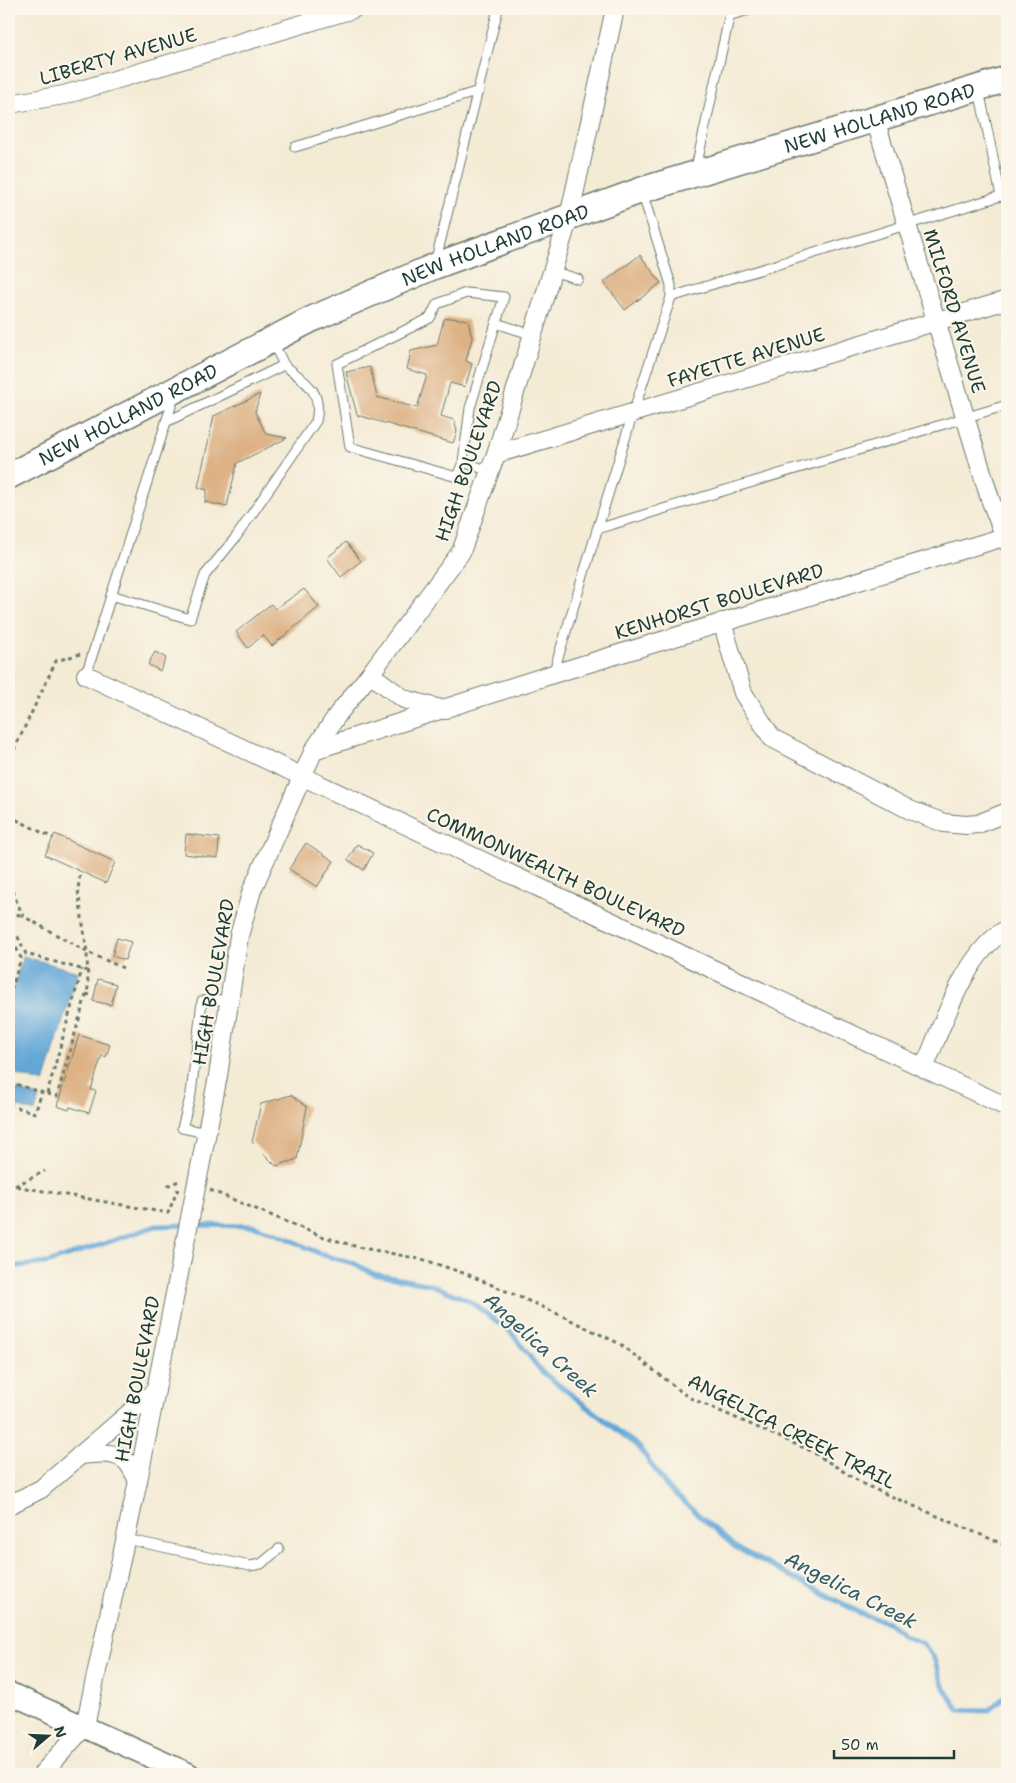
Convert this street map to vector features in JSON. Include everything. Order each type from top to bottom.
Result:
[{"type":"main road","name":"NEW HOLLAND ROAD","points":[[9,476],[272,340],[348,303],[434,266],[642,190],[1007,79]]},
{"type":"street","name":"LIBERTY AVENUE","points":[[9,104],[64,95],[353,9]]},
{"type":"street","name":"HIGH BOULEVARD","points":[[42,1774],[85,1726],[138,1482],[184,1250],[191,1187],[207,1133],[239,936],[252,890],[314,750],[338,714],[461,552],[496,454],[569,217],[615,9]]},
{"type":"street","name":"MILFORD AVENUE","points":[[875,119],[990,499],[1006,538]]},
{"type":"street","name":"FAYETTE AVENUE","points":[[496,454],[1007,300]]},
{"type":"street","name":"KENHORST BOULEVARD","points":[[314,750],[722,622],[1006,538]]},
{"type":"street","points":[[722,622],[742,693],[772,738],[910,810],[944,823],[978,824],[1007,812]]},
{"type":"street","points":[[370,674],[404,699],[444,710]]},
{"type":"street","name":"COMMONWEALTH BOULEVARD","points":[[86,676],[1007,1107]]},
{"type":"street","points":[[924,1068],[970,964],[990,941],[1007,930]]},
{"type":"street","points":[[9,1505],[41,1490],[156,1390]]},
{"type":"street","points":[[80,1455],[102,1453],[126,1461],[138,1482]]},
{"type":"street","points":[[9,1692],[189,1774]]},
{"type":"lane","points":[[434,266],[498,9]]},
{"type":"lane","points":[[695,174],[731,12],[753,9]]},
{"type":"lane","points":[[671,297],[1004,195],[978,88]]},
{"type":"lane","points":[[295,148],[479,91]]},
{"type":"lane","points":[[553,674],[633,412],[671,297],[671,285],[642,190]]},
{"type":"lane","points":[[552,271],[578,279]]},
{"type":"lane","points":[[466,292],[504,297],[496,323],[470,408],[463,462],[457,477],[350,447],[337,364],[430,318],[438,304],[466,292]]},
{"type":"lane","points":[[496,323],[533,335]]},
{"type":"lane","points":[[111,595],[190,619],[205,576],[236,537],[316,421],[318,409],[316,396],[310,387],[284,365],[272,340]]},
{"type":"lane","points":[[166,422],[284,365]]},
{"type":"lane","points":[[86,676],[176,390]]},
{"type":"lane","points":[[597,529],[1007,405]]},
{"type":"lane","points":[[463,462],[490,471]]},
{"type":"lane","points":[[207,1133],[182,1128],[191,1094],[202,1001],[230,999]]},
{"type":"lane","points":[[126,1539],[250,1566],[265,1562],[279,1549]]},
{"type":"path","points":[[9,752],[12,754],[56,661],[94,650]]},
{"type":"path","points":[[9,816],[53,838]]},
{"type":"path","points":[[9,1087],[10,1082],[57,1096],[86,994],[88,971],[78,890],[80,872]]},
{"type":"path","points":[[9,884],[24,916]]},
{"type":"path","points":[[9,912],[24,916],[87,952],[123,968]]},
{"type":"path","points":[[9,997],[21,958],[11,937],[17,935],[26,954],[88,971]]},
{"type":"path","points":[[47,1094],[82,969]]},
{"type":"path","points":[[86,994],[94,996]]},
{"type":"path","points":[[9,1106],[35,1113],[42,1092]]},
{"type":"path","points":[[9,1187],[15,1186],[44,1171]]},
{"type":"path","points":[[15,1186],[168,1213],[191,1187]]},
{"type":"path","points":[[167,1186],[191,1187]]},
{"type":"path","name":"ANGELICA CREEK TRAIL","points":[[191,1187],[321,1236],[358,1247],[425,1260],[469,1275],[554,1312],[620,1344],[688,1397],[811,1451],[865,1485],[1007,1546]]},
{"type":"water","points":[[23,956],[78,972],[44,1083],[9,1072],[9,1003]]},
{"type":"water","points":[[11,1088],[39,1097],[35,1112],[9,1104]]},
{"type":"building","points":[[640,255],[661,283],[625,310],[604,282]]},
{"type":"building","points":[[444,319],[468,320],[472,338],[466,361],[472,364],[465,387],[450,383],[441,416],[454,420],[457,431],[453,443],[357,415],[346,372],[370,367],[377,397],[417,408],[427,375],[407,369],[411,351],[437,345]]},
{"type":"building","points":[[260,394],[255,412],[266,434],[287,438],[237,463],[227,507],[205,502],[207,490],[198,487],[214,416]]},
{"type":"building","points":[[346,542],[361,561],[341,577],[327,558]]},
{"type":"building","points":[[304,589],[319,607],[272,646],[263,635],[248,648],[236,632],[271,604],[275,609]]},
{"type":"building","points":[[155,652],[166,658],[160,671],[148,664]]},
{"type":"building","points":[[55,834],[115,862],[106,883],[45,855]]},
{"type":"building","points":[[186,834],[219,838],[218,858],[184,854]]},
{"type":"building","points":[[306,843],[334,861],[317,887],[289,869]]},
{"type":"building","points":[[357,844],[373,853],[364,870],[348,860]]},
{"type":"building","points":[[117,938],[131,942],[125,960],[112,956]]},
{"type":"building","points":[[98,979],[116,984],[111,1005],[93,1001]]},
{"type":"building","points":[[79,1035],[110,1045],[106,1057],[102,1055],[91,1090],[96,1091],[89,1113],[70,1107],[69,1110],[57,1106]]},
{"type":"building","points":[[291,1095],[307,1107],[297,1159],[276,1166],[252,1142],[261,1104]]},
{"type":"waterway","name":"Angelica Creek","points":[[9,1267],[47,1263],[156,1226],[184,1225]]},
{"type":"waterway","name":"Angelica Creek","points":[[193,1225],[255,1226],[287,1238],[323,1255],[353,1263],[374,1274],[432,1285],[468,1300],[510,1331],[541,1371],[639,1447],[667,1487],[735,1547],[866,1616],[888,1622],[903,1635],[922,1643],[933,1656],[944,1688],[959,1710],[988,1711],[1007,1695]]}]
